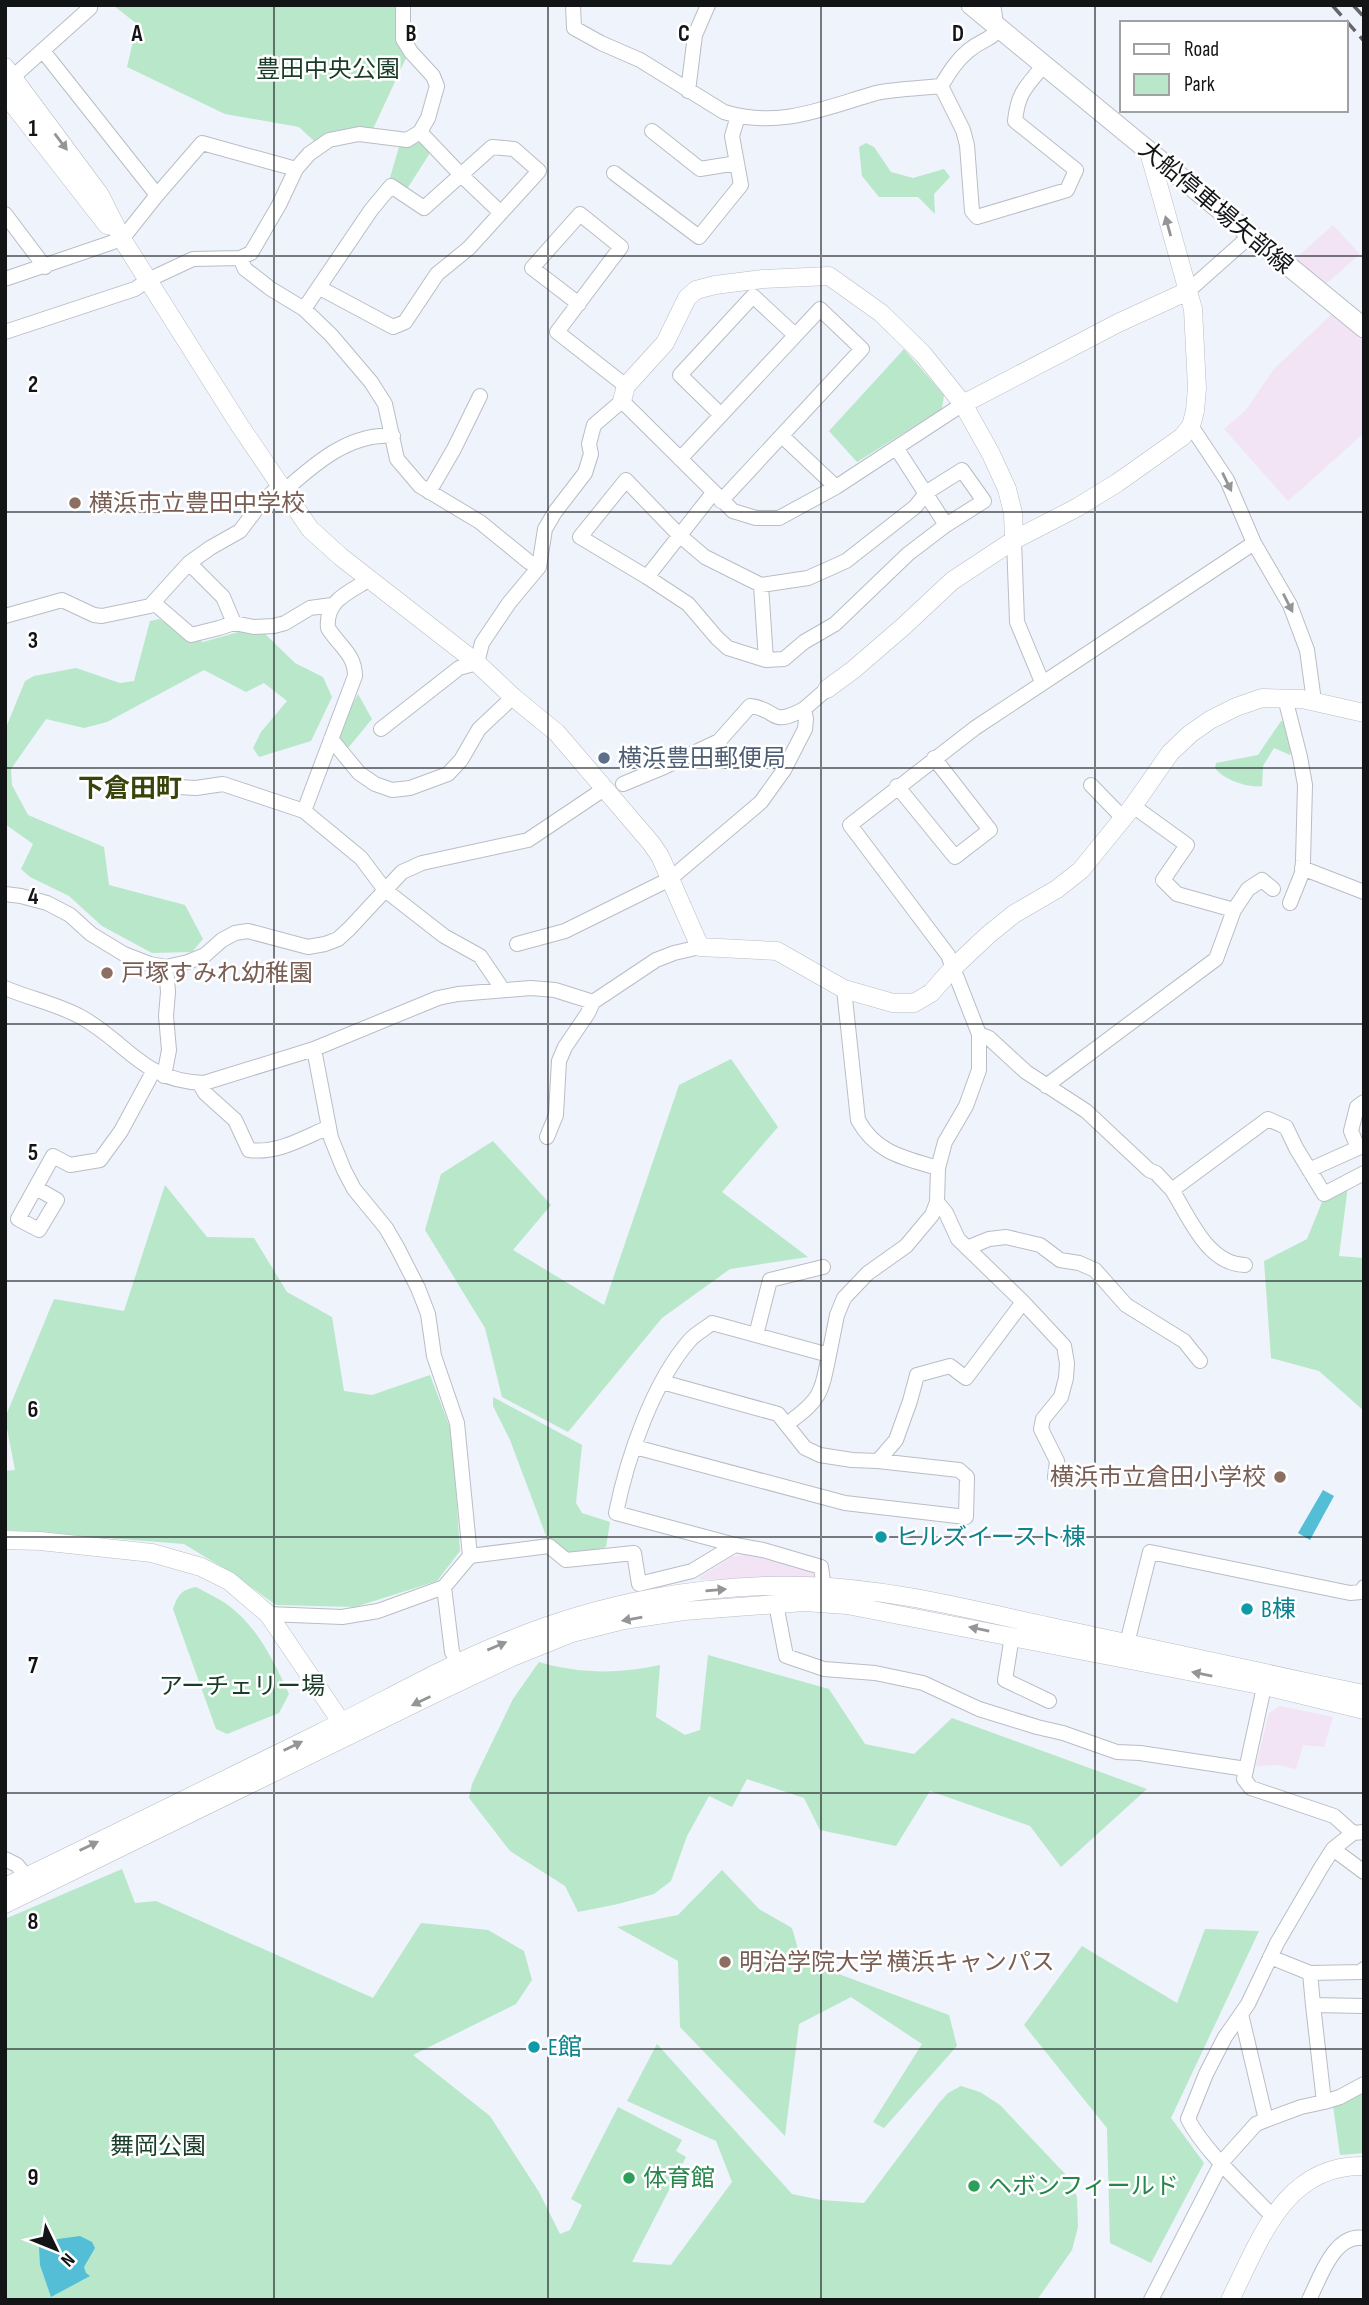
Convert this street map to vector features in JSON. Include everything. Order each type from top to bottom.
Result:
[{"type":"main road","name":"大船停車場矢部線","points":[[971,5],[1364,328]]},
{"type":"street","points":[[89,5],[90,8],[43,51],[8,76],[100,195],[122,239],[281,489],[310,529],[477,663],[557,733],[651,843],[700,947]]},
{"type":"street","points":[[5,332],[135,289],[193,259],[240,258],[251,253],[296,169],[318,146],[338,137],[369,135],[407,140],[420,132],[428,118],[437,86],[433,76],[403,39],[403,5]]},
{"type":"street","points":[[573,5],[574,28],[640,60],[724,112],[738,116],[795,117],[880,92],[941,86]]},
{"type":"street","points":[[688,91],[695,36],[708,5]]},
{"type":"street","points":[[941,86],[958,61],[971,48],[992,38],[997,28],[993,5]]},
{"type":"street","points":[[43,51],[158,195]]},
{"type":"street","points":[[941,86],[965,137],[972,211],[977,217],[1067,190],[1076,170],[1015,121],[1020,95],[1044,65]]},
{"type":"street","points":[[5,94],[103,220],[122,239]]},
{"type":"street","points":[[614,173],[699,237],[741,185],[732,136],[738,116]]},
{"type":"street","points":[[652,131],[700,169],[737,163]]},
{"type":"street","points":[[420,132],[501,213]]},
{"type":"street","points":[[5,279],[122,239],[202,143],[296,169]]},
{"type":"street","points":[[304,309],[371,210],[391,186],[424,208],[492,147],[514,149],[539,171],[469,248],[437,274],[405,322],[393,327],[320,288]]},
{"type":"street","points":[[623,784],[719,741],[750,706],[759,707],[774,716],[786,719],[804,709],[863,662],[952,581],[1014,540],[1078,507],[1117,483],[1182,437],[1191,426],[1197,388],[1193,309],[1149,152]]},
{"type":"street","points":[[5,214],[45,267]]},
{"type":"street","points":[[579,303],[532,268],[580,214],[621,247],[579,303],[557,332],[624,393],[680,459],[733,511],[756,518],[779,518],[836,487],[963,404],[1118,323],[1188,291],[1250,236]]},
{"type":"street","points":[[240,258],[245,269],[304,309],[331,335],[371,382],[385,404],[397,459],[420,486],[480,522],[529,562],[540,567]]},
{"type":"street","points":[[477,663],[482,643],[509,603],[540,567],[545,529],[585,473],[591,454],[589,444],[594,425],[665,343],[687,298],[696,290],[715,285],[763,279],[829,276],[881,313],[923,354],[963,404],[991,454],[1007,489],[1013,513],[1017,622],[1042,682]]},
{"type":"street","points":[[721,415],[680,375],[753,296],[795,335]]},
{"type":"street","points":[[647,576],[679,534],[782,436],[862,349],[820,309],[680,459]]},
{"type":"street","points":[[429,492],[480,396]]},
{"type":"street","points":[[1191,426],[1227,480],[1254,543],[1290,605],[1307,650],[1314,701]]},
{"type":"street","points":[[5,616],[62,600],[102,616],[145,609],[154,603],[189,563],[240,531],[258,507],[313,465],[356,441],[378,435],[393,436]]},
{"type":"street","points":[[782,436],[836,487]]},
{"type":"street","points":[[897,449],[946,525]]},
{"type":"street","points":[[962,470],[985,501],[946,525],[908,554],[835,624],[804,642],[784,659],[766,660],[728,648],[688,604],[647,576],[580,537],[625,480],[705,557],[761,585],[808,578],[846,561],[915,507],[926,492],[962,470]]},
{"type":"street","points":[[787,1424],[811,1407],[819,1396],[837,1315],[844,1298],[856,1284],[906,1246],[932,1215],[937,1202],[938,1168],[945,1142],[975,1086],[979,1070],[979,1034],[948,955],[850,825],[934,758],[1042,682],[1254,543]]},
{"type":"street","points":[[189,563],[223,597],[234,623]]},
{"type":"street","points":[[154,603],[191,635],[234,623],[254,627],[274,626],[285,623],[310,608],[332,604],[370,579]]},
{"type":"street","points":[[761,585],[766,660]]},
{"type":"street","points":[[304,811],[355,676],[349,653],[328,628],[328,613],[332,604]]},
{"type":"street","points":[[381,729],[459,668],[477,663]]},
{"type":"street","points":[[331,739],[359,773],[375,784],[392,790],[410,788],[448,774],[461,760],[479,729],[513,697]]},
{"type":"street","points":[[547,1137],[556,1115],[559,1061],[565,1047],[589,1013],[593,1002],[656,960],[700,947],[777,951],[844,989],[893,1003],[914,1003],[931,993],[988,935],[1081,870],[1128,812],[1170,753],[1189,734],[1210,720],[1262,698],[1314,701],[1364,713]]},
{"type":"street","points":[[1285,698],[1305,785],[1302,868],[1290,903]]},
{"type":"street","points":[[517,944],[565,931],[670,880],[761,802],[784,770],[805,729],[804,709]]},
{"type":"street","points":[[897,786],[955,857],[990,830],[934,758]]},
{"type":"street","points":[[160,786],[196,788],[223,784],[304,811],[361,858],[385,890],[444,936],[480,956],[503,990]]},
{"type":"street","points":[[1091,785],[1128,812],[1187,845],[1163,880],[1177,894],[1234,910]]},
{"type":"street","points":[[5,894],[21,895],[47,903],[70,915],[91,934],[124,954],[166,967],[205,955],[222,940],[235,933],[248,931],[308,947],[326,944],[338,939],[349,929],[402,872],[422,863],[528,840],[604,789]]},
{"type":"street","points":[[1302,868],[1364,892]]},
{"type":"street","points":[[1046,1086],[1216,959],[1234,910],[1248,889],[1262,880],[1273,889]]},
{"type":"street","points":[[36,1188],[53,1156],[70,1165],[100,1160],[159,1074],[169,1050],[166,967]]},
{"type":"street","points":[[5,988],[36,1001],[54,1003],[85,1019],[159,1074],[199,1083],[314,1049],[438,998],[531,988],[555,990],[593,1002]]},
{"type":"street","points":[[844,989],[858,1120],[866,1134],[882,1149],[938,1168]]},
{"type":"street","points":[[979,1034],[989,1038],[1026,1072],[1086,1111],[1172,1190],[1208,1246],[1219,1258],[1231,1264],[1245,1265]]},
{"type":"street","points":[[314,1049],[329,1126],[344,1170],[354,1189],[386,1228],[428,1314],[434,1356],[457,1423],[470,1556]]},
{"type":"street","points":[[199,1083],[205,1093],[235,1120],[249,1150],[264,1152],[285,1146],[329,1126]]},
{"type":"street","points":[[1309,1170],[1358,1148],[1351,1131],[1357,1107],[1364,1102]]},
{"type":"street","points":[[1172,1190],[1268,1119],[1286,1127],[1324,1194],[1364,1173]]},
{"type":"street","points":[[937,1202],[946,1213],[958,1239],[1064,1346],[1067,1363],[1061,1397],[1043,1419],[1041,1429],[1057,1461],[1055,1477]]},
{"type":"street","points":[[967,1248],[989,1239],[1006,1237],[1040,1245],[1060,1260],[1079,1263],[1095,1270],[1126,1305],[1184,1341],[1200,1360]]},
{"type":"street","points":[[756,1335],[770,1280],[823,1267]]},
{"type":"street","points":[[878,1461],[895,1440],[911,1401],[917,1375],[950,1366],[966,1378],[1023,1302]]},
{"type":"street","points":[[826,1595],[821,1567],[616,1513],[622,1482],[647,1412],[662,1382],[691,1338],[712,1324],[829,1355]]},
{"type":"street","points":[[635,1447],[845,1503],[966,1517],[967,1477],[959,1471],[820,1455],[805,1448],[778,1414],[662,1382]]},
{"type":"street","points":[[5,1541],[40,1541],[152,1553],[201,1567],[229,1581],[268,1614],[346,1729]]},
{"type":"street","points":[[268,1614],[342,1617],[378,1611],[444,1587],[470,1556],[549,1546],[566,1560],[634,1553],[639,1584],[691,1571],[735,1545]]},
{"type":"street","points":[[1125,1652],[1150,1552],[1350,1593],[1360,1592],[1364,1587]]},
{"type":"street","points":[[346,1729],[458,1663],[505,1642],[563,1620],[619,1605],[679,1594],[806,1586],[871,1609],[1012,1636],[1125,1652]]},
{"type":"street","points":[[444,1587],[452,1652],[458,1663]]},
{"type":"street","points":[[5,1904],[32,1883],[346,1729],[572,1633],[624,1620],[684,1611],[776,1604],[852,1588],[905,1597],[1125,1652],[1266,1680],[1364,1694]]},
{"type":"street","points":[[776,1604],[786,1656],[824,1669],[875,1673],[923,1683],[979,1709],[1117,1752],[1246,1769]]},
{"type":"street","points":[[1012,1636],[1005,1680],[1049,1701]]},
{"type":"street","points":[[1266,1680],[1244,1779],[1251,1788],[1334,1816],[1358,1832],[1334,1849],[1270,1958],[1248,2004],[1224,2037],[1188,2119],[1194,2130],[1273,2217]]},
{"type":"street","points":[[1266,1680],[1364,1710]]},
{"type":"street","points":[[1334,1849],[1364,1872]]},
{"type":"street","points":[[5,1859],[17,1865],[32,1883]]},
{"type":"street","points":[[5,1887],[32,1883]]},
{"type":"street","points":[[1270,1958],[1310,1973],[1361,1972],[1364,1969]]},
{"type":"street","points":[[1310,1973],[1324,2102]]},
{"type":"street","points":[[1313,2005],[1364,2006]]},
{"type":"street","points":[[1241,2014],[1266,2120]]},
{"type":"street","points":[[1151,2300],[1222,2162],[1256,2124],[1301,2107],[1340,2097],[1364,2084]]},
{"type":"street","points":[[1230,2300],[1273,2217],[1286,2199],[1303,2183],[1323,2173],[1364,2166]]},
{"type":"street","points":[[1309,2300],[1337,2248],[1353,2237],[1364,2238]]},
{"type":"shaded area","points":[[1333,225],[1360,254],[1326,284],[1295,259]]},
{"type":"shaded area","points":[[1334,312],[1364,335],[1364,433],[1288,501],[1224,429],[1245,411],[1274,369]]},
{"type":"shaded area","points":[[750,1553],[814,1571],[814,1577],[700,1580],[700,1577],[732,1557]]},
{"type":"shaded area","points":[[1280,1706],[1333,1717],[1324,1747],[1303,1745],[1296,1769],[1279,1765],[1256,1766],[1269,1713]]},
{"type":"green space","name":"豊田中央公園","points":[[113,5],[399,5],[396,41],[406,58],[373,129],[354,128],[315,142],[299,127],[225,114],[127,67],[137,24]]},
{"type":"green space","points":[[419,141],[430,153],[405,192],[389,181],[399,147]]},
{"type":"green space","points":[[866,143],[874,147],[891,172],[913,178],[944,169],[950,177],[934,194],[935,214],[918,197],[879,197],[862,176],[859,147]]},
{"type":"green space","points":[[904,349],[944,395],[942,409],[857,462],[829,431]]},
{"type":"green space","points":[[159,619],[203,642],[242,631],[265,634],[295,663],[323,677],[332,697],[311,741],[259,757],[253,748],[261,732],[287,701],[264,683],[246,692],[204,670],[107,722],[84,728],[46,719],[11,769],[12,785],[28,815],[104,847],[109,885],[185,905],[203,939],[192,952],[152,953],[102,926],[69,896],[30,877],[21,869],[33,844],[5,824],[5,730],[25,681],[34,676],[76,668],[120,683],[134,681],[150,621]]},
{"type":"green space","points":[[358,694],[372,719],[348,748],[340,739],[339,731]]},
{"type":"green space","points":[[1281,721],[1285,722],[1292,749],[1290,755],[1274,748],[1263,766],[1262,786],[1237,782],[1215,768],[1216,763],[1258,755]]},
{"type":"green space","points":[[731,1059],[778,1127],[722,1192],[808,1257],[730,1269],[662,1318],[568,1432],[502,1397],[485,1328],[425,1230],[441,1174],[493,1141],[551,1205],[513,1250],[604,1305],[679,1085]]},
{"type":"green space","points":[[165,1185],[207,1237],[254,1238],[287,1292],[332,1317],[344,1391],[372,1395],[430,1375],[452,1433],[460,1551],[437,1581],[355,1607],[276,1605],[184,1544],[5,1530],[5,1471],[15,1470],[5,1418],[54,1299],[124,1311]]},
{"type":"green space","points":[[1348,1186],[1339,1256],[1364,1258],[1364,1411],[1319,1371],[1271,1358],[1264,1261],[1307,1239],[1322,1202]]},
{"type":"green space","points":[[493,1397],[582,1445],[576,1503],[582,1513],[610,1522],[606,1547],[568,1556],[548,1541],[510,1440],[493,1406]]},
{"type":"green space","name":"アーチェリー場","points":[[196,1587],[236,1612],[263,1644],[289,1694],[279,1713],[227,1734],[216,1729],[173,1609],[181,1594]]},
{"type":"green space","points":[[708,1655],[829,1689],[865,1744],[914,1754],[952,1718],[1147,1789],[1061,1867],[1030,1826],[930,1791],[896,1846],[820,1830],[804,1798],[747,1779],[732,1807],[709,1796],[687,1836],[671,1881],[654,1894],[578,1912],[565,1886],[510,1851],[469,1798],[472,1784],[513,1699],[539,1662],[569,1669],[600,1671],[660,1665],[656,1717],[685,1735],[700,1730]]},
{"type":"green space","name":"舞岡公園","points":[[122,1869],[135,1903],[156,1901],[373,1998],[421,1923],[488,1930],[524,1951],[532,1980],[516,2004],[413,2055],[490,2116],[539,2192],[560,2234],[570,2230],[582,2205],[571,2199],[618,2107],[682,2140],[676,2151],[686,2157],[632,2262],[671,2265],[732,2182],[716,2141],[627,2101],[657,2044],[792,2194],[821,2200],[864,2203],[948,2093],[961,2086],[980,2092],[1000,2105],[1067,2176],[1077,2197],[1078,2227],[1072,2250],[1037,2300],[5,2300],[5,1919]]},
{"type":"green space","points":[[722,1870],[759,1909],[792,1928],[801,1960],[949,2015],[957,2046],[884,2128],[873,2122],[922,2044],[851,1997],[799,2024],[785,2136],[680,2027],[678,1961],[617,1927],[678,1915]]},
{"type":"green space","points":[[1205,1929],[1259,1931],[1171,2118],[1204,2163],[1151,2263],[1110,2243],[1107,2128],[1024,2025],[1082,1946],[1177,2003]]},
{"type":"green space","points":[[1364,2091],[1364,2153],[1340,2155],[1333,2106]]},
{"type":"water","points":[[1323,1490],[1334,1496],[1310,1540],[1298,1533]]},
{"type":"water","points":[[80,2236],[92,2242],[95,2248],[84,2267],[90,2276],[51,2297],[40,2265],[39,2247],[58,2239]]},
{"type":"railway","points":[[1332,5],[1346,21]]},
{"type":"railway","points":[[1353,5],[1364,17]]},
{"type":"railway","points":[[1348,23],[1364,41]]},
{"type":"place","name":"横浜市立豊田中学校","points":[[75,503]]},
{"type":"place","name":"横浜豊田郵便局","points":[[604,758]]},
{"type":"place","name":"戸塚すみれ幼稚園","points":[[107,973]]},
{"type":"place","name":"横浜市立倉田小学校","points":[[1280,1477]]},
{"type":"place","name":"ヒルズイースト棟","points":[[881,1537]]},
{"type":"place","name":"B棟","points":[[1247,1609]]},
{"type":"place","name":"明治学院大学 横浜キャンパス","points":[[725,1962]]},
{"type":"place","name":"E館","points":[[534,2047]]},
{"type":"place","name":"体育館","points":[[629,2178]]},
{"type":"place","name":"ヘボンフィールド","points":[[974,2186]]},
{"type":"district","name":"下倉田町","points":[[130,788]]}]
